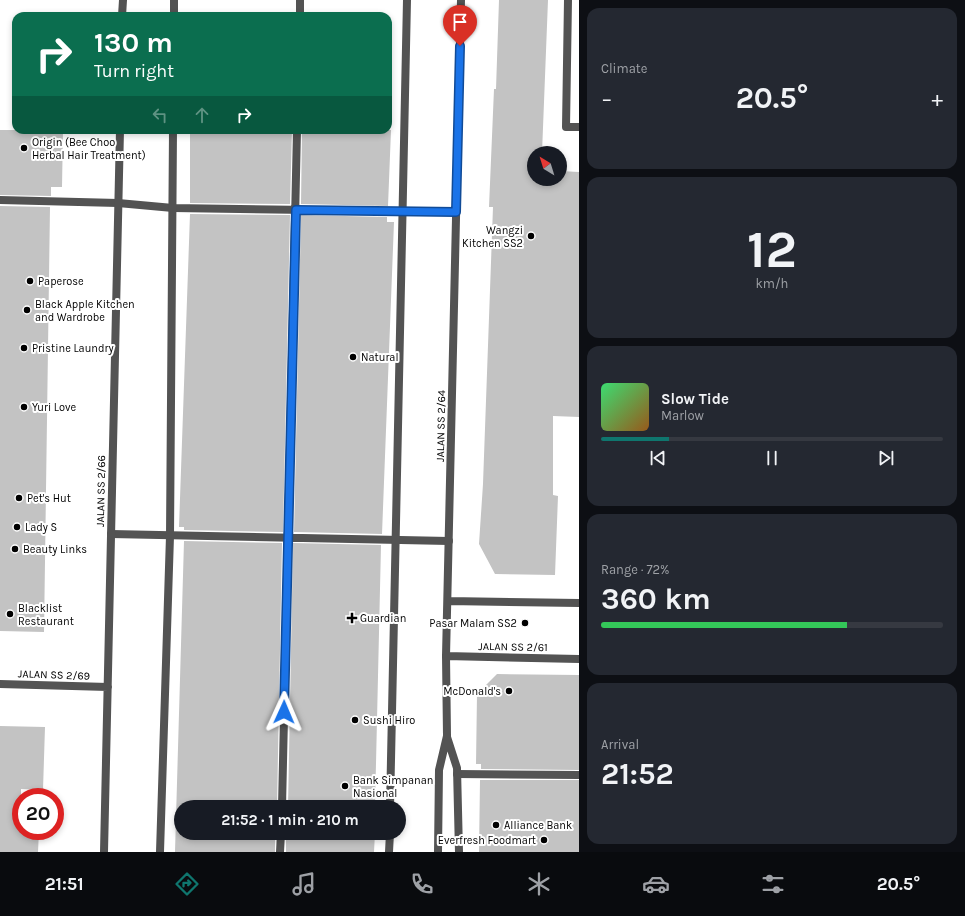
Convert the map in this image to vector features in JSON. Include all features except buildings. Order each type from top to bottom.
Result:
[{"type":"street","points":[[122,12],[123,0]]},
{"type":"street","points":[[174,0],[174,12]]},
{"type":"street","points":[[300,0],[300,12]]},
{"type":"street","points":[[390,800],[407,0]]},
{"type":"street","name":"JALAN SS 2/64","points":[[438,852],[439,770],[447,736],[446,656],[461,0]]},
{"type":"street","points":[[568,0],[566,126],[579,127]]},
{"type":"street","name":"JALAN SS 2/66","points":[[104,852],[120,134]]},
{"type":"street","points":[[160,852],[170,536],[173,134]]},
{"type":"street","points":[[282,800],[297,134]]},
{"type":"street","points":[[0,200],[118,203],[173,208],[456,212]]},
{"type":"street","points":[[111,534],[449,541]]},
{"type":"street","points":[[448,601],[579,603]]},
{"type":"street","name":"JALAN SS 2/61","points":[[446,656],[579,659]]},
{"type":"street","name":"JALAN SS 2/69","points":[[0,684],[108,687]]},
{"type":"street","points":[[447,736],[457,768],[459,852]]},
{"type":"street","points":[[457,774],[579,775]]},
{"type":"street","points":[[280,852],[281,840]]},
{"type":"street","points":[[389,852],[390,840]]},
{"type":"place","name":"Origin (Bee Choo Herbal Hair Treatment)","points":[[24,148]]},
{"type":"place","name":"Wangzi Kitchen SS2","points":[[531,236]]},
{"type":"place","name":"Paperose","points":[[30,281]]},
{"type":"place","name":"Black Apple Kitchen and Wardrobe","points":[[27,310]]},
{"type":"place","name":"Pristine Laundry","points":[[24,348]]},
{"type":"place","name":"Natural","points":[[353,357]]},
{"type":"place","name":"Yuri Love","points":[[24,407]]},
{"type":"place","name":"Pet's Hut","points":[[19,498]]},
{"type":"place","name":"Lady S","points":[[17,527]]},
{"type":"place","name":"Beauty Links","points":[[15,549]]},
{"type":"place","name":"Blacklist Restaurant","points":[[10,614]]},
{"type":"place","name":"Guardian","points":[[352,618]]},
{"type":"place","name":"Pasar Malam SS2","points":[[525,623]]},
{"type":"place","name":"McDonald's","points":[[509,691]]},
{"type":"place","name":"Sushi Hiro","points":[[355,720]]},
{"type":"place","name":"Bank Simpanan Nasional","points":[[345,786]]},
{"type":"place","name":"Alliance Bank","points":[[496,825]]},
{"type":"place","name":"Everfresh Foodmart","points":[[544,840]]},
{"type":"route","points":[[284,712],[296,210],[456,212],[460,46]]}]
